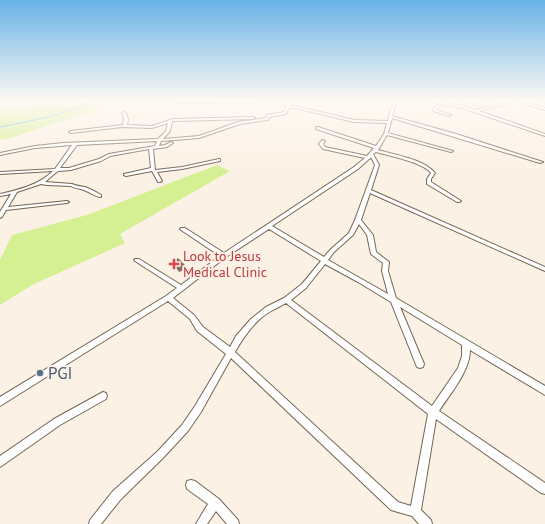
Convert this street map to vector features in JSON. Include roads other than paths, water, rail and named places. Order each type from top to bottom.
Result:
[{"type":"street","points":[[71,132],[125,126],[152,127],[157,125]]},
{"type":"street","points":[[157,147],[160,140],[168,131],[169,125]]},
{"type":"street","points":[[0,154],[35,147],[76,143],[199,137],[232,125]]},
{"type":"street","points":[[0,402],[168,298],[224,256],[356,168],[373,153],[386,134],[388,125]]},
{"type":"street","points":[[415,125],[471,140],[541,162]]},
{"type":"street","points":[[518,125],[545,135]]},
{"type":"street","points":[[94,524],[117,495],[160,455],[196,414],[239,338],[253,321],[268,308],[286,300],[304,286],[332,251],[351,234],[369,191],[377,165],[373,153],[317,128]]},
{"type":"street","points":[[386,134],[451,151]]},
{"type":"street","points":[[323,142],[320,144],[324,148],[400,157],[429,168],[433,174],[429,179],[430,183],[459,201]]},
{"type":"street","points":[[0,195],[15,192],[41,182],[56,170],[69,150],[76,143]]},
{"type":"street","points":[[0,173],[56,170],[76,167],[111,155],[166,146],[171,143]]},
{"type":"street","points":[[151,148],[154,170],[160,181]]},
{"type":"street","points":[[126,176],[154,170],[182,168],[219,160]]},
{"type":"street","points":[[41,182],[47,184],[67,184],[74,187],[82,187],[93,191],[99,196]]},
{"type":"street","points":[[369,191],[545,269]]},
{"type":"street","points":[[0,216],[15,192]]},
{"type":"street","points":[[4,209],[67,202]]},
{"type":"street","points":[[358,220],[370,235],[374,253],[386,262],[385,271],[393,299],[420,364]]},
{"type":"street","points":[[268,226],[324,261],[393,299],[545,391]]},
{"type":"street","points":[[183,229],[224,256]]},
{"type":"street","points":[[137,260],[182,288]]},
{"type":"street","points":[[168,298],[192,317],[200,329],[231,353],[395,506],[415,512],[427,524]]},
{"type":"street","points":[[286,300],[433,412],[545,489]]},
{"type":"street","points":[[415,512],[424,471],[433,412],[461,370],[466,356],[466,343]]},
{"type":"street","points":[[0,462],[57,422],[103,396]]},
{"type":"street","points":[[191,485],[215,503],[234,524]]},
{"type":"street","points":[[201,524],[215,503]]},
{"type":"waterway","points":[[0,127],[8,125]]},
{"type":"place","name":"Look to Jesus Medical Clinic","points":[[174,264]]},
{"type":"place","name":"PGI","points":[[40,373]]}]
